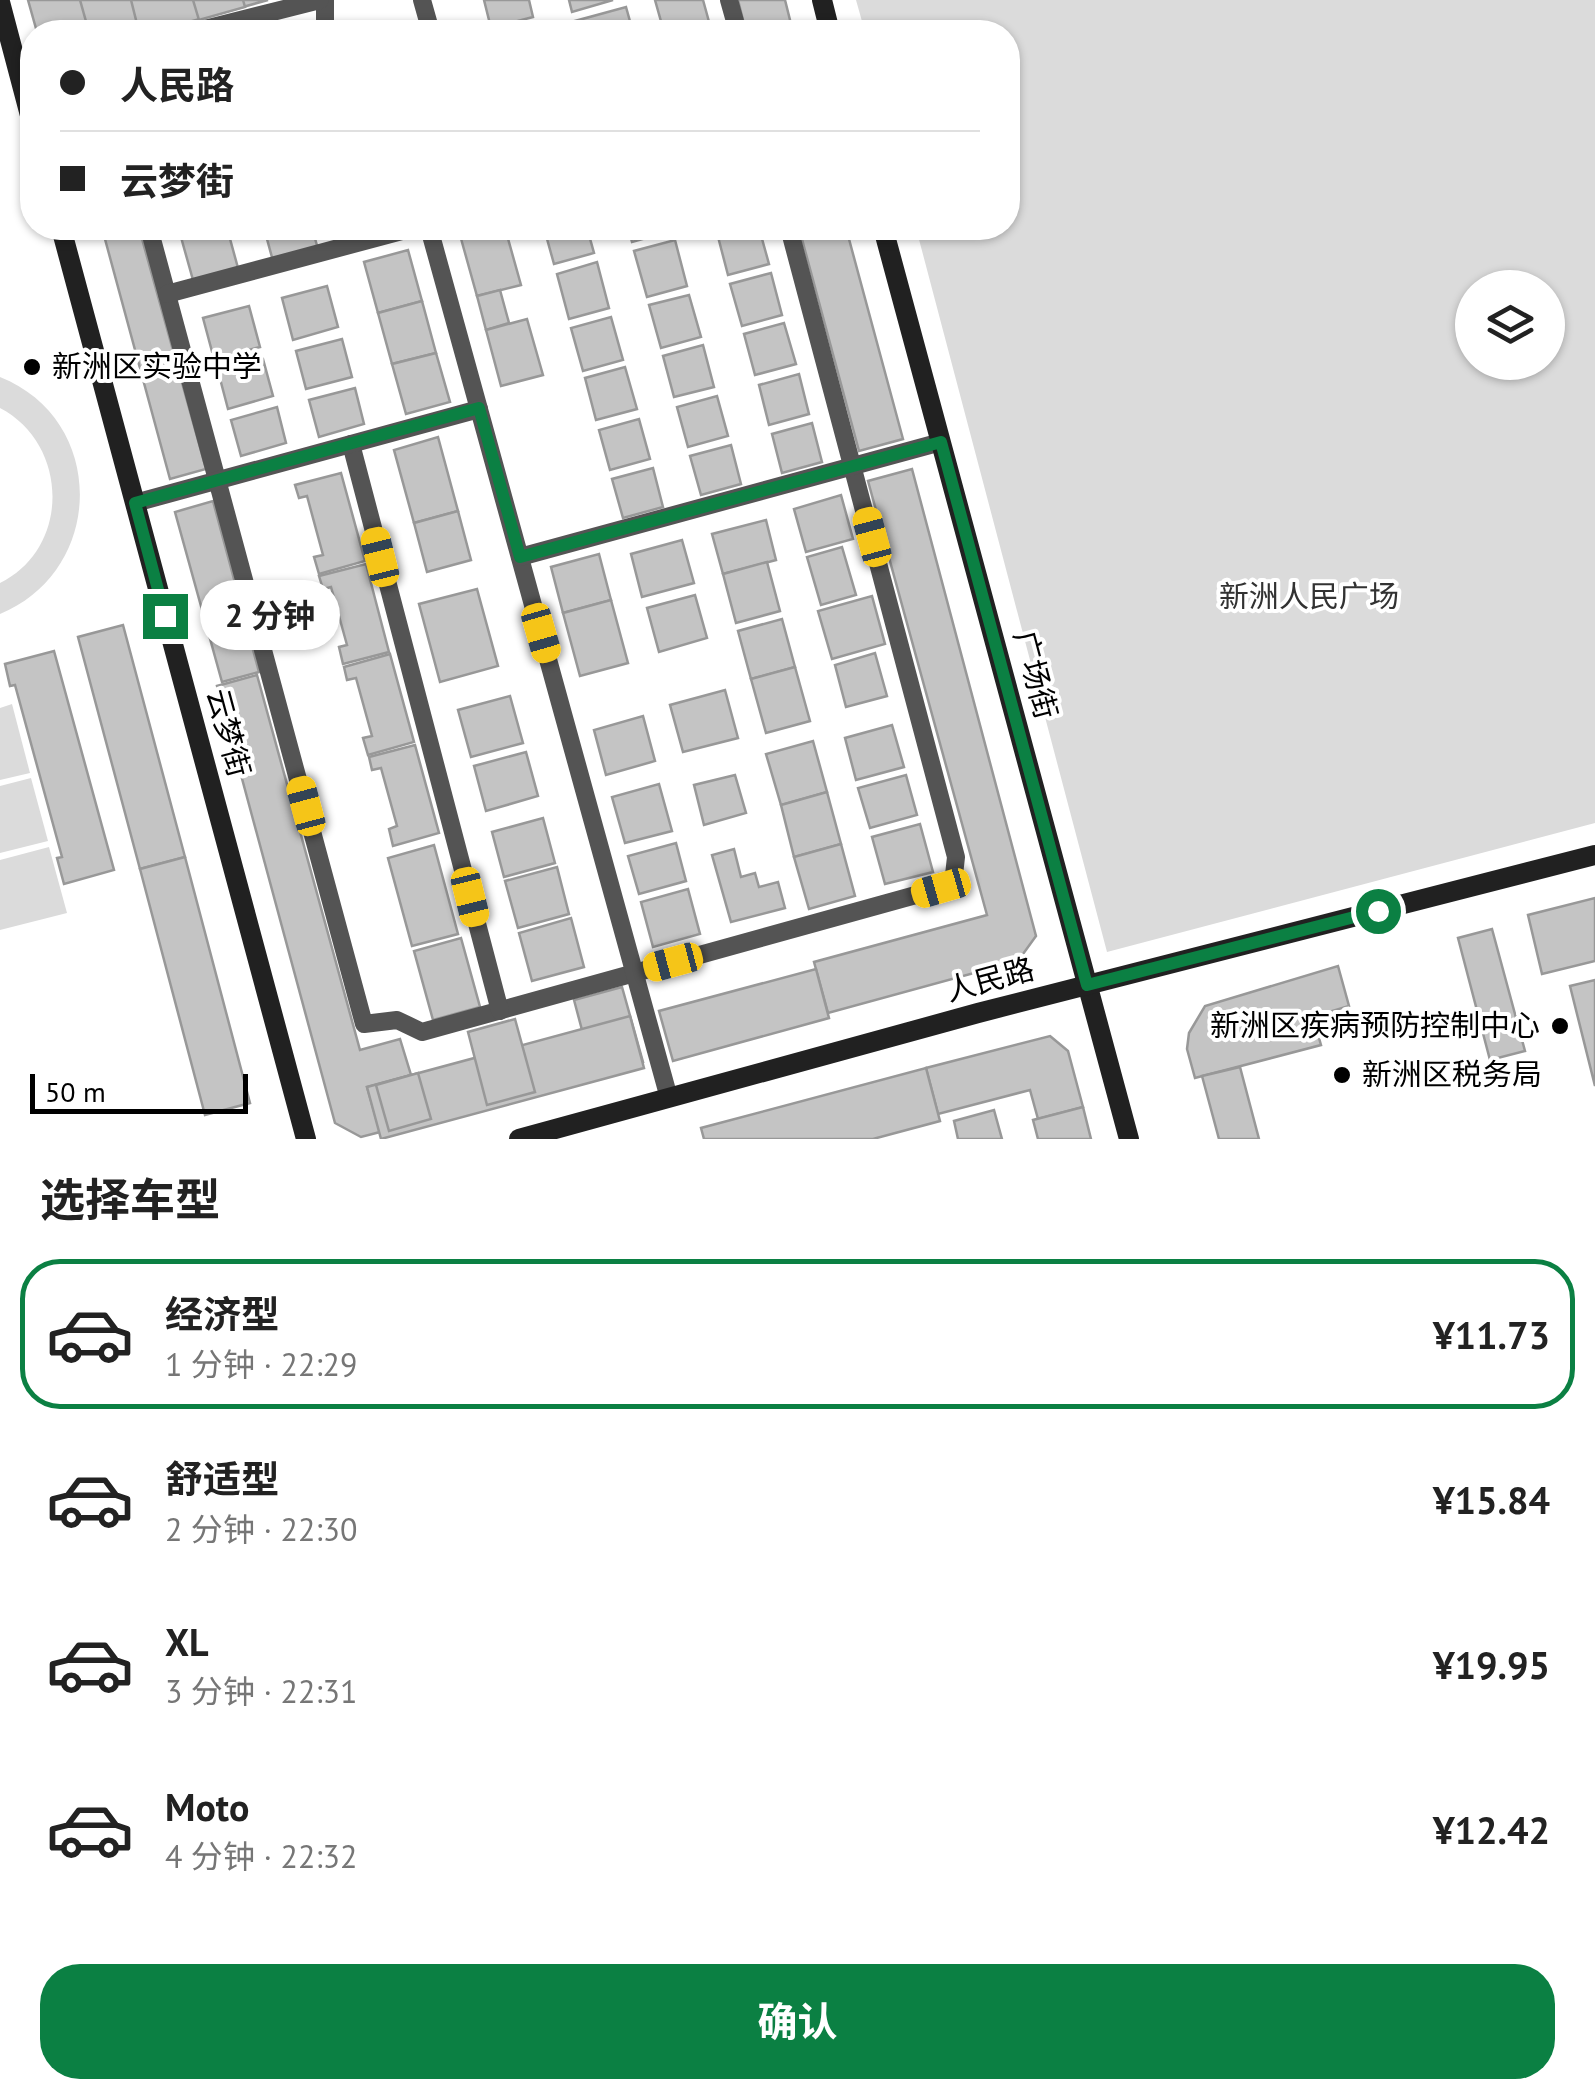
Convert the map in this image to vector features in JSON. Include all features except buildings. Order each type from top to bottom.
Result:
[{"type":"street","points":[[0,2],[20,78]]},
{"type":"street","name":"云梦街","points":[[64,240],[306,1139]]},
{"type":"street","name":"广场街","points":[[886,240],[1129,1139]]},
{"type":"street","name":"人民路","points":[[519,1139],[1087,985],[1595,855]]},
{"type":"lane","points":[[241,20],[322,0]]},
{"type":"lane","points":[[152,240],[364,1024],[397,1020],[422,1032],[941,888],[954,875],[956,857],[793,240]]},
{"type":"lane","points":[[167,294],[368,240]]},
{"type":"lane","points":[[433,240],[669,1098]]},
{"type":"lane","points":[[135,503],[479,408]]},
{"type":"lane","points":[[520,557],[941,442]]},
{"type":"lane","points":[[351,444],[500,1010]]},
{"type":"green space","name":"新洲人民广场","points":[[856,0],[1595,0],[1595,823],[1107,952],[919,240],[1020,240],[1020,20],[862,20]]},
{"type":"green space","points":[[0,377],[35,398],[60,426],[75,460],[80,496],[75,531],[59,565],[35,593],[0,614],[0,583],[23,567],[40,546],[49,522],[52,496],[49,470],[39,446],[23,424],[0,408]]},
{"type":"green space","points":[[12,704],[30,773],[0,780],[0,708]]},
{"type":"green space","points":[[31,778],[48,841],[0,853],[0,786]]},
{"type":"green space","points":[[49,847],[67,913],[0,930],[0,860]]},
{"type":"place","name":"新洲区实验中学","points":[[32,367]]},
{"type":"place","name":"新洲区疾病预防控制中心","points":[[1560,1026]]},
{"type":"place","name":"新洲区税务局","points":[[1342,1075]]},
{"type":"route","points":[[165,616],[135,503],[479,408],[520,557],[941,442],[1087,985],[1378,911]]}]
